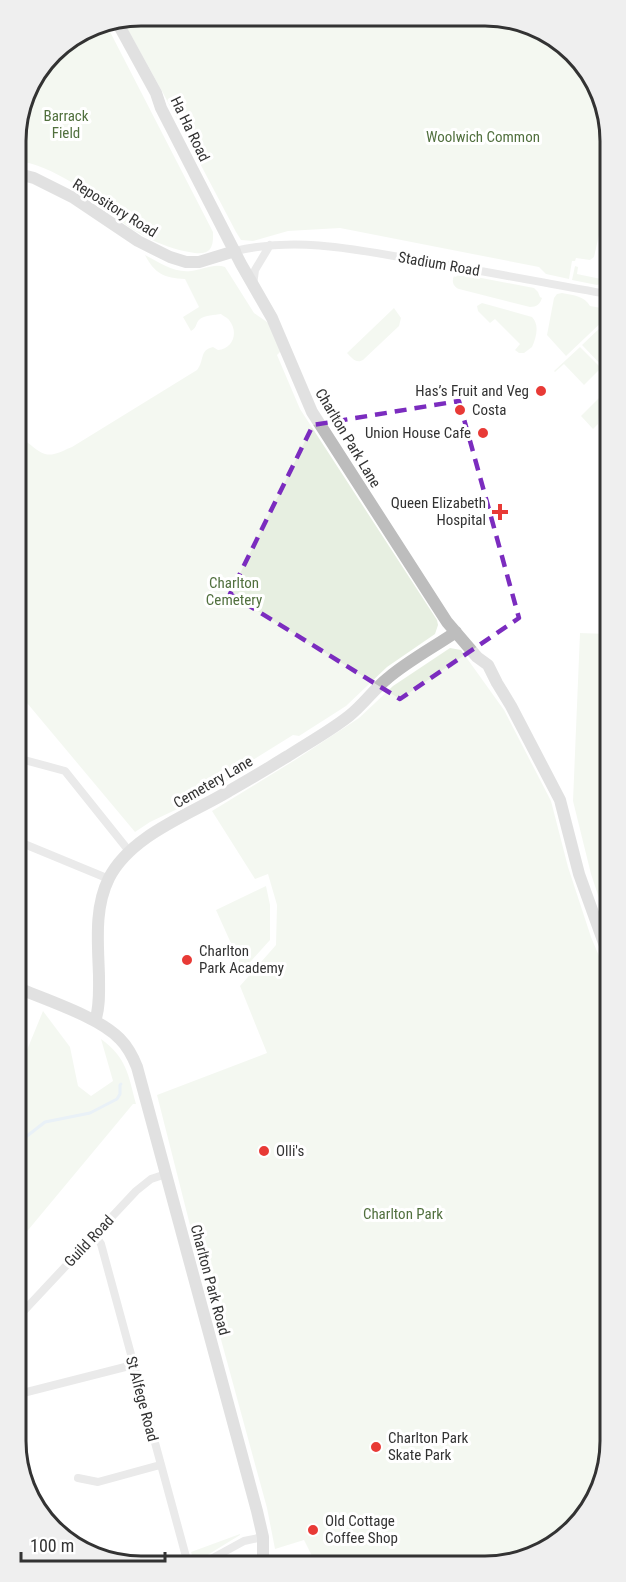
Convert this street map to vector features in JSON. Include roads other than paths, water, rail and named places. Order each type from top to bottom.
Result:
[{"type":"street","name":"Ha Ha Road","points":[[120,27],[156,93],[161,108],[235,252]]},
{"type":"street","name":"Repository Road","points":[[26,176],[66,194],[138,241],[170,257],[186,262],[199,262],[235,252]]},
{"type":"street","name":"Stadium Road","points":[[235,252],[270,244],[317,244],[600,293]]},
{"type":"street","points":[[253,286],[255,270],[270,244]]},
{"type":"street","name":"Charlton Park Lane","points":[[235,252],[272,318],[312,412],[377,515],[456,632],[477,657],[488,665],[511,706],[560,800],[579,874],[600,932]]},
{"type":"street","name":"Cemetery Lane","points":[[95,1021],[98,1014],[99,986],[98,915],[109,879],[129,851],[150,835],[229,792],[349,716],[388,678],[456,632]]},
{"type":"street","points":[[26,760],[65,771],[129,851]]},
{"type":"street","points":[[26,845],[109,879]]},
{"type":"street","name":"Charlton Park Road","points":[[26,991],[95,1021],[121,1039],[133,1057],[263,1537],[263,1556]]},
{"type":"street","name":"Guild Road","points":[[26,1309],[145,1183],[156,1176],[166,1174]]},
{"type":"street","name":"St Alfege Road","points":[[95,1235],[100,1244],[186,1556]]},
{"type":"street","points":[[26,1392],[133,1365]]},
{"type":"street","points":[[78,1478],[98,1482],[160,1465]]},
{"type":"street","points":[[217,1556],[244,1541],[263,1537]]},
{"type":"waterway","points":[[26,1137],[45,1122],[90,1113],[117,1099],[121,1084]]},
{"type":"place","name":"Has’s Fruit and Veg","points":[[541,391]]},
{"type":"place","name":"Costa","points":[[460,410]]},
{"type":"place","name":"Union House Cafe","points":[[483,433]]},
{"type":"place","name":"Queen Elizabeth Hospital","points":[[500,512]]},
{"type":"place","name":"Charlton Park Academy","points":[[187,960]]},
{"type":"place","name":"Olli's","points":[[264,1151]]},
{"type":"place","name":"Charlton Park Skate Park","points":[[376,1447]]},
{"type":"place","name":"Old Cottage Coffee Shop","points":[[313,1530]]},
{"type":"park label","name":"Barrack Field","points":[[66,124]]},
{"type":"park label","name":"Woolwich Common","points":[[483,137]]},
{"type":"park label","name":"Charlton Cemetery","points":[[234,592]]},
{"type":"park label","name":"Charlton Park","points":[[403,1214]]}]
